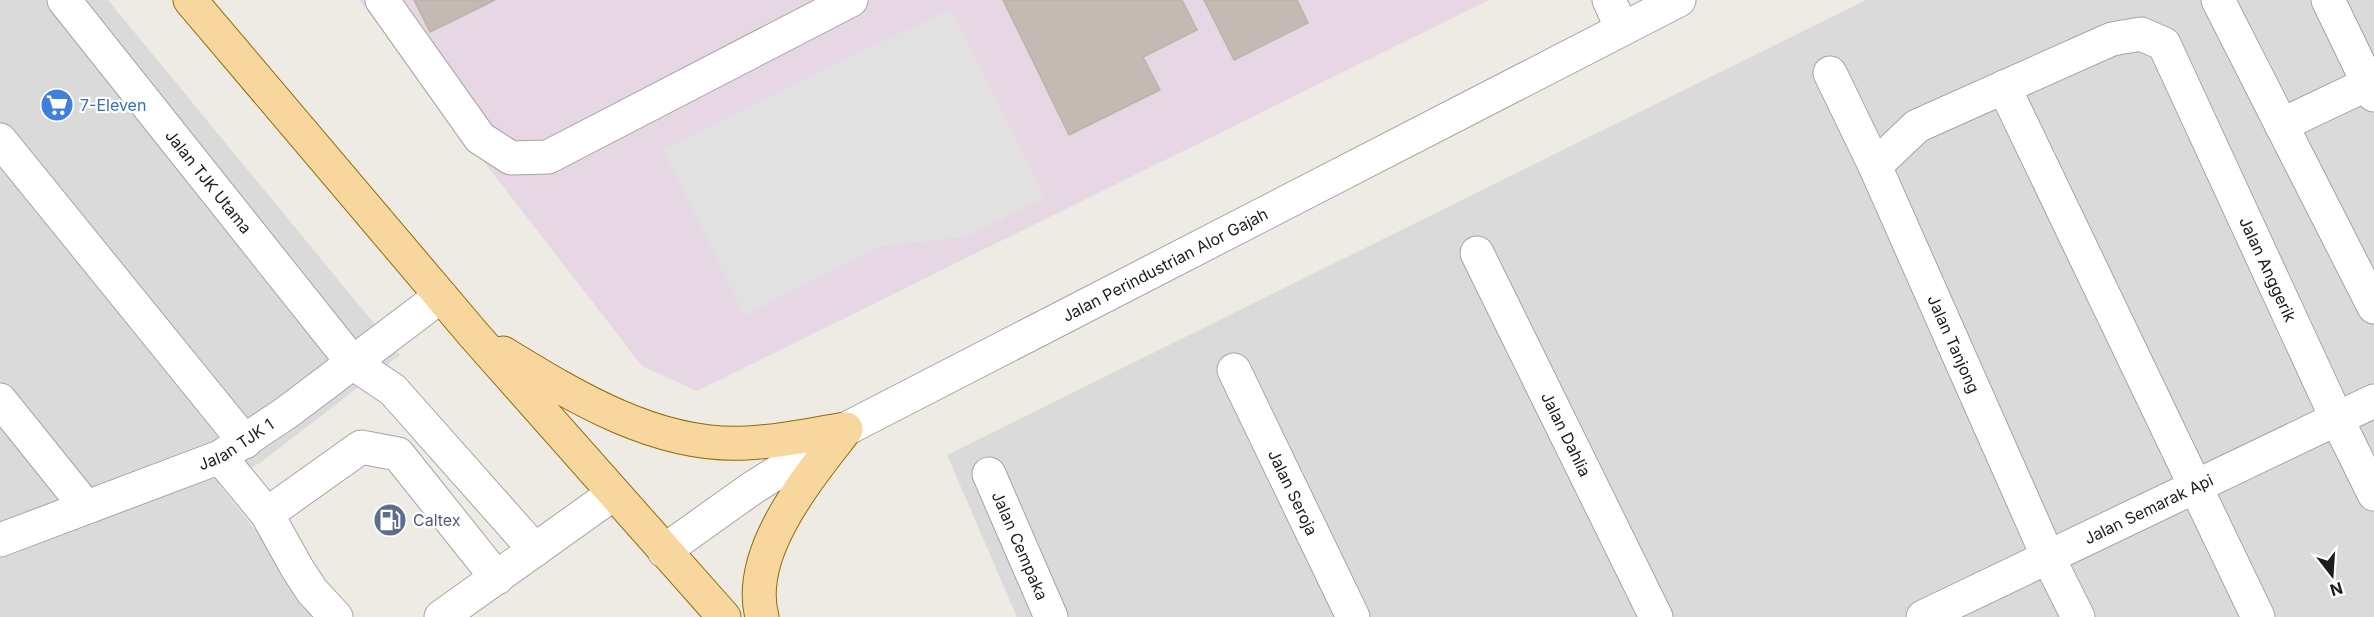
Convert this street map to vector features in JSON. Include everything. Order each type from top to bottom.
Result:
[{"type":"main road","points":[[190,0],[474,335],[724,617]]},
{"type":"main road","points":[[474,335],[545,378],[604,409],[652,430],[695,440],[745,444],[846,429]]},
{"type":"main road","points":[[762,617],[759,606],[763,559],[778,527],[799,492],[846,429]]},
{"type":"street","name":"Jalan TJK Utama","points":[[64,0],[353,363],[393,390],[535,550]]},
{"type":"street","points":[[382,0],[480,138],[511,158],[548,157],[851,0]]},
{"type":"street","name":"Jalan Perindustrian Alor Gajah","points":[[664,551],[761,483],[846,429],[1615,14],[1679,0]]},
{"type":"street","points":[[2218,0],[2374,308]]},
{"type":"street","points":[[2282,125],[2372,86],[2328,0]]},
{"type":"street","name":"Jalan Anggerik","points":[[2004,87],[2112,39],[2141,34],[2164,44],[2337,419],[2374,494]]},
{"type":"street","name":"Jalan Tanjong","points":[[1830,73],[1875,166],[2048,557],[2078,617]]},
{"type":"street","points":[[1875,166],[1917,126],[2004,87],[2258,617]]},
{"type":"street","points":[[0,140],[232,449],[297,568],[312,591],[336,617]]},
{"type":"street","name":"Jalan Dahlia","points":[[1477,253],[1656,617]]},
{"type":"street","name":"Jalan TJK 1","points":[[0,540],[232,449],[353,363],[441,296]]},
{"type":"street","name":"Jalan Seroja","points":[[1234,370],[1353,617]]},
{"type":"street","points":[[0,400],[86,507]]},
{"type":"street","name":"Jalan Semarak Api","points":[[1923,617],[2374,401]]},
{"type":"street","points":[[267,514],[361,447],[398,454],[497,578]]},
{"type":"street","name":"Jalan Cempaka","points":[[989,474],[1051,617]]},
{"type":"street","points":[[441,617],[613,494]]},
{"type":"shaded area","points":[[0,0],[108,0],[400,355],[260,463],[219,485],[326,617],[0,617]]},
{"type":"shaded area","points":[[359,0],[1489,0],[697,391],[642,366]]},
{"type":"shaded area","points":[[1866,0],[2374,0],[2374,617],[1017,617],[947,455]]},
{"type":"shaded area","points":[[950,8],[1045,198],[966,237],[881,246],[744,315],[662,150]]},
{"type":"building","points":[[414,0],[495,0],[430,32]]},
{"type":"building","points":[[1003,0],[1182,0],[1197,30],[1143,57],[1160,90],[1069,135]]},
{"type":"building","points":[[1204,0],[1297,0],[1308,23],[1234,60]]},
{"type":"place","name":"7-Eleven","points":[[57,105]]},
{"type":"place","name":"Caltex","points":[[390,520]]}]
